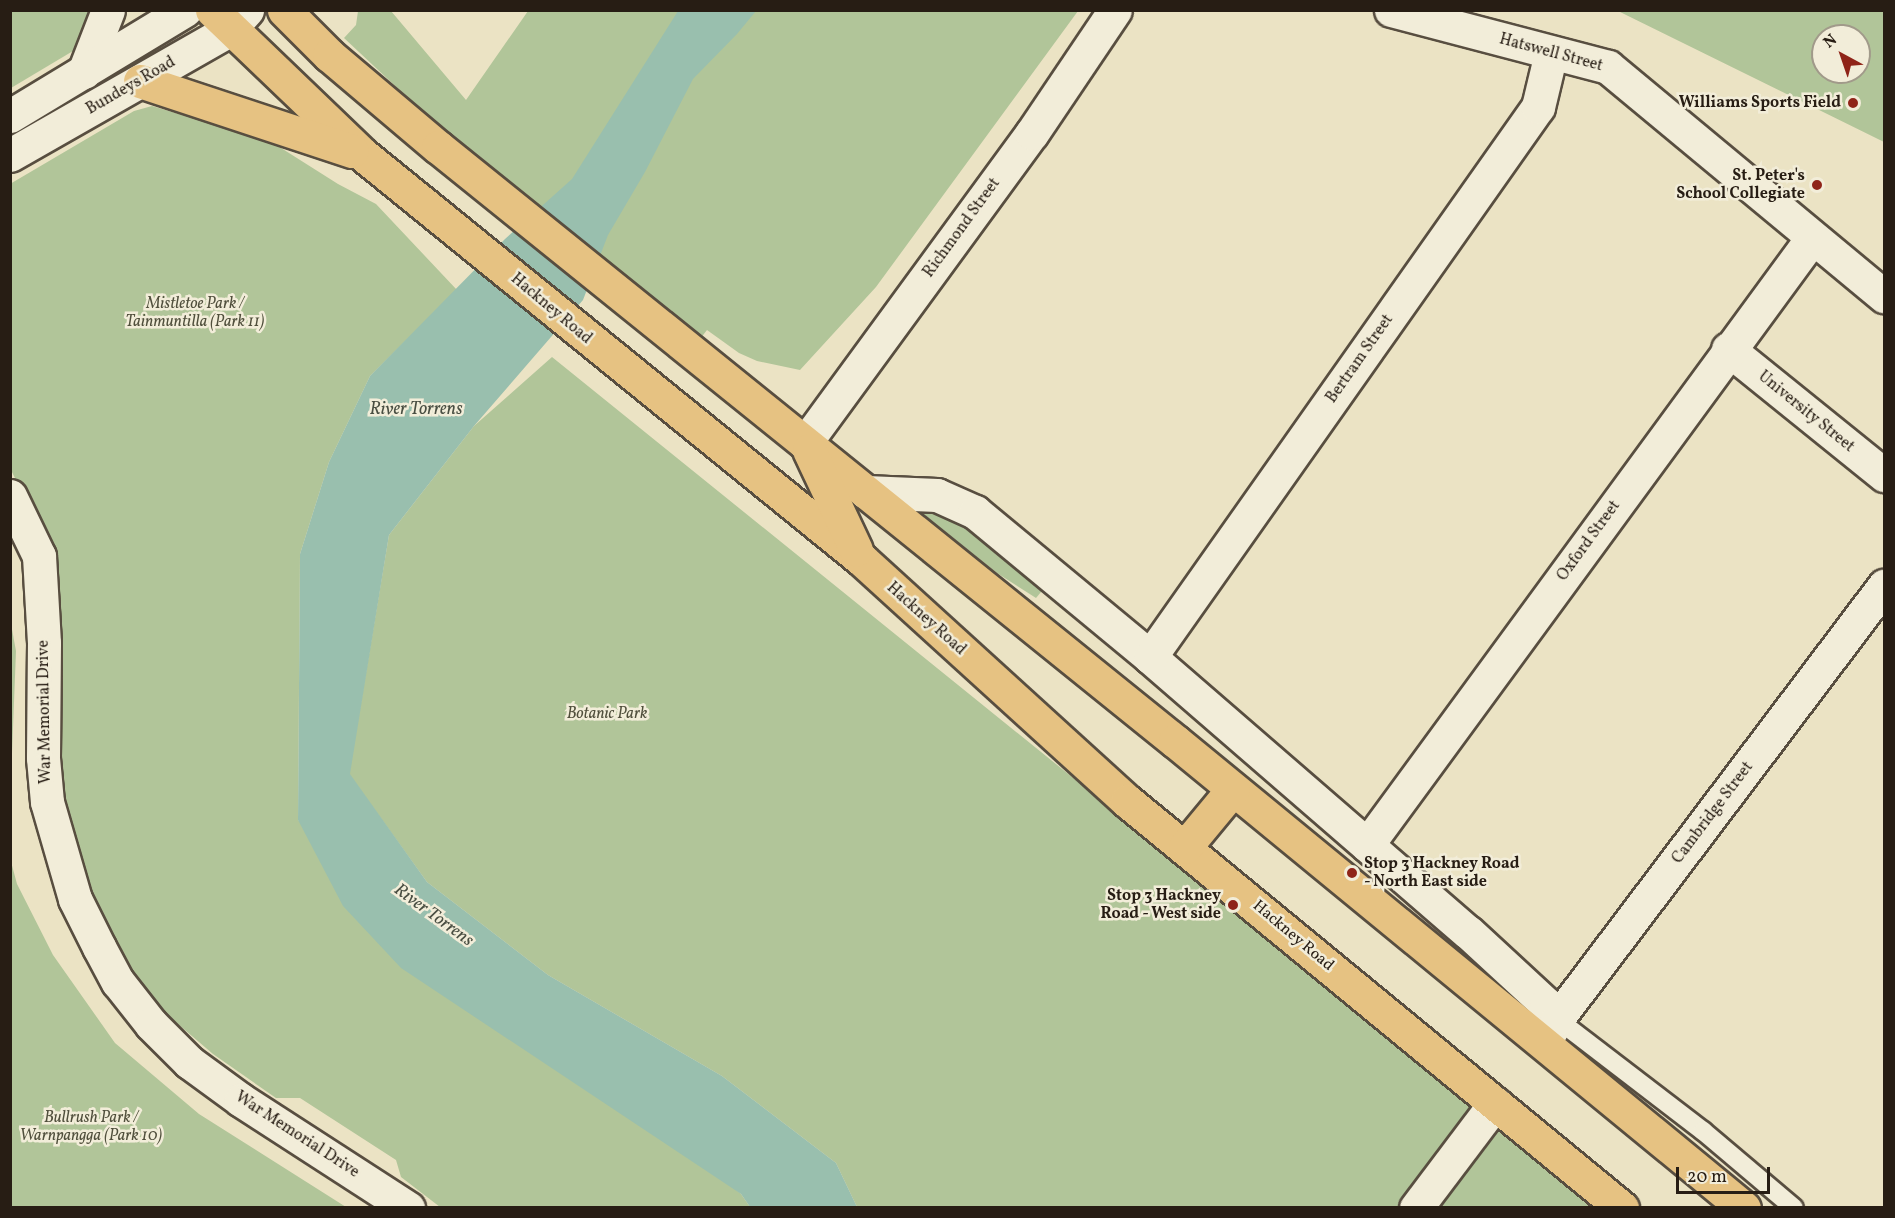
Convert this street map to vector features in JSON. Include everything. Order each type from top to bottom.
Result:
[{"type":"highway","points":[[284,10],[329,55],[396,113],[690,352],[1233,789],[1551,1031],[1744,1208]]},
{"type":"highway","name":"Hackney Road","points":[[229,17],[362,154],[654,394],[861,559],[1127,801],[1623,1208]]},
{"type":"highway","points":[[140,81],[362,154]]},
{"type":"highway","points":[[805,443],[861,559]]},
{"type":"highway","points":[[1185,847],[1233,789]]},
{"type":"street","points":[[84,72],[108,10]]},
{"type":"street","points":[[10,116],[185,10]]},
{"type":"street","name":"Richmond Street","points":[[805,443],[1025,143],[1115,10]]},
{"type":"street","name":"Hatswell Street","points":[[1392,10],[1608,67],[1884,296]]},
{"type":"street","name":"Bundeys Road","points":[[10,155],[140,81],[229,17]]},
{"type":"street","name":"Bertram Street","points":[[1150,657],[1538,107],[1551,53]]},
{"type":"street","name":"Oxford Street","points":[[1367,845],[1812,238]]},
{"type":"street","name":"University Street","points":[[1728,350],[1884,475]]},
{"type":"street","points":[[866,492],[937,495],[975,512],[1150,657],[1503,964],[1546,1004],[1551,1031]]},
{"type":"street","name":"War Memorial Drive","points":[[10,496],[39,556],[44,643],[43,758],[47,802],[75,899],[118,982],[151,1024],[189,1062],[242,1100],[408,1208]]},
{"type":"street","name":"Cambridge Street","points":[[1551,1031],[1884,586]]},
{"type":"street","points":[[1416,1208],[1495,1103]]},
{"type":"lane","points":[[1551,1031],[1703,1131],[1794,1208]]},
{"type":"green space","points":[[11,11],[96,11],[78,48],[11,88]]},
{"type":"green space","points":[[358,11],[391,11],[466,100],[528,11],[1078,11],[876,287],[800,370],[757,361],[739,353],[707,330],[690,352],[396,113],[408,98],[344,38],[356,25]]},
{"type":"green space","name":"Williams Sports Field","points":[[1618,11],[1884,11],[1884,142]]},
{"type":"green space","name":"Mistletoe Park / Tainmuntilla (Park 11)","points":[[152,106],[270,141],[338,184],[376,204],[457,290],[370,376],[329,462],[300,554],[298,820],[741,1194],[750,1207],[440,1207],[401,1177],[396,1160],[300,1098],[276,1098],[213,1054],[165,1013],[132,972],[107,931],[84,885],[66,831],[30,509],[11,470],[10,184],[134,111]]},
{"type":"green space","name":"Botanic Park","points":[[552,357],[1098,798],[1594,1207],[857,1207],[836,1163],[722,1076],[548,975],[427,882],[349,774],[389,535],[474,426]]},
{"type":"green space","points":[[919,506],[960,519],[1046,586],[1036,598],[997,573],[917,509]]},
{"type":"green space","points":[[10,624],[16,651],[11,779]]},
{"type":"green space","name":"Bullrush Park / Warnpangga (Park 10)","points":[[10,858],[17,884],[53,955],[115,1043],[199,1114],[346,1207],[11,1207]]},
{"type":"water","name":"River Torrens","points":[[678,11],[756,11],[693,79],[645,172],[608,235],[583,300],[474,426],[389,535],[350,774],[427,882],[548,975],[722,1076],[836,1163],[857,1207],[750,1207],[741,1194],[401,968],[343,906],[298,820],[300,554],[329,462],[370,376],[505,239],[572,179]]},
{"type":"place","name":"Williams Sports Field","points":[[1853,103]]},
{"type":"place","name":"St. Peter's School Collegiate","points":[[1817,185]]},
{"type":"place","name":"Stop 3 Hackney Road - North East side","points":[[1352,873]]},
{"type":"place","name":"Stop 3 Hackney Road - West side","points":[[1233,905]]}]
